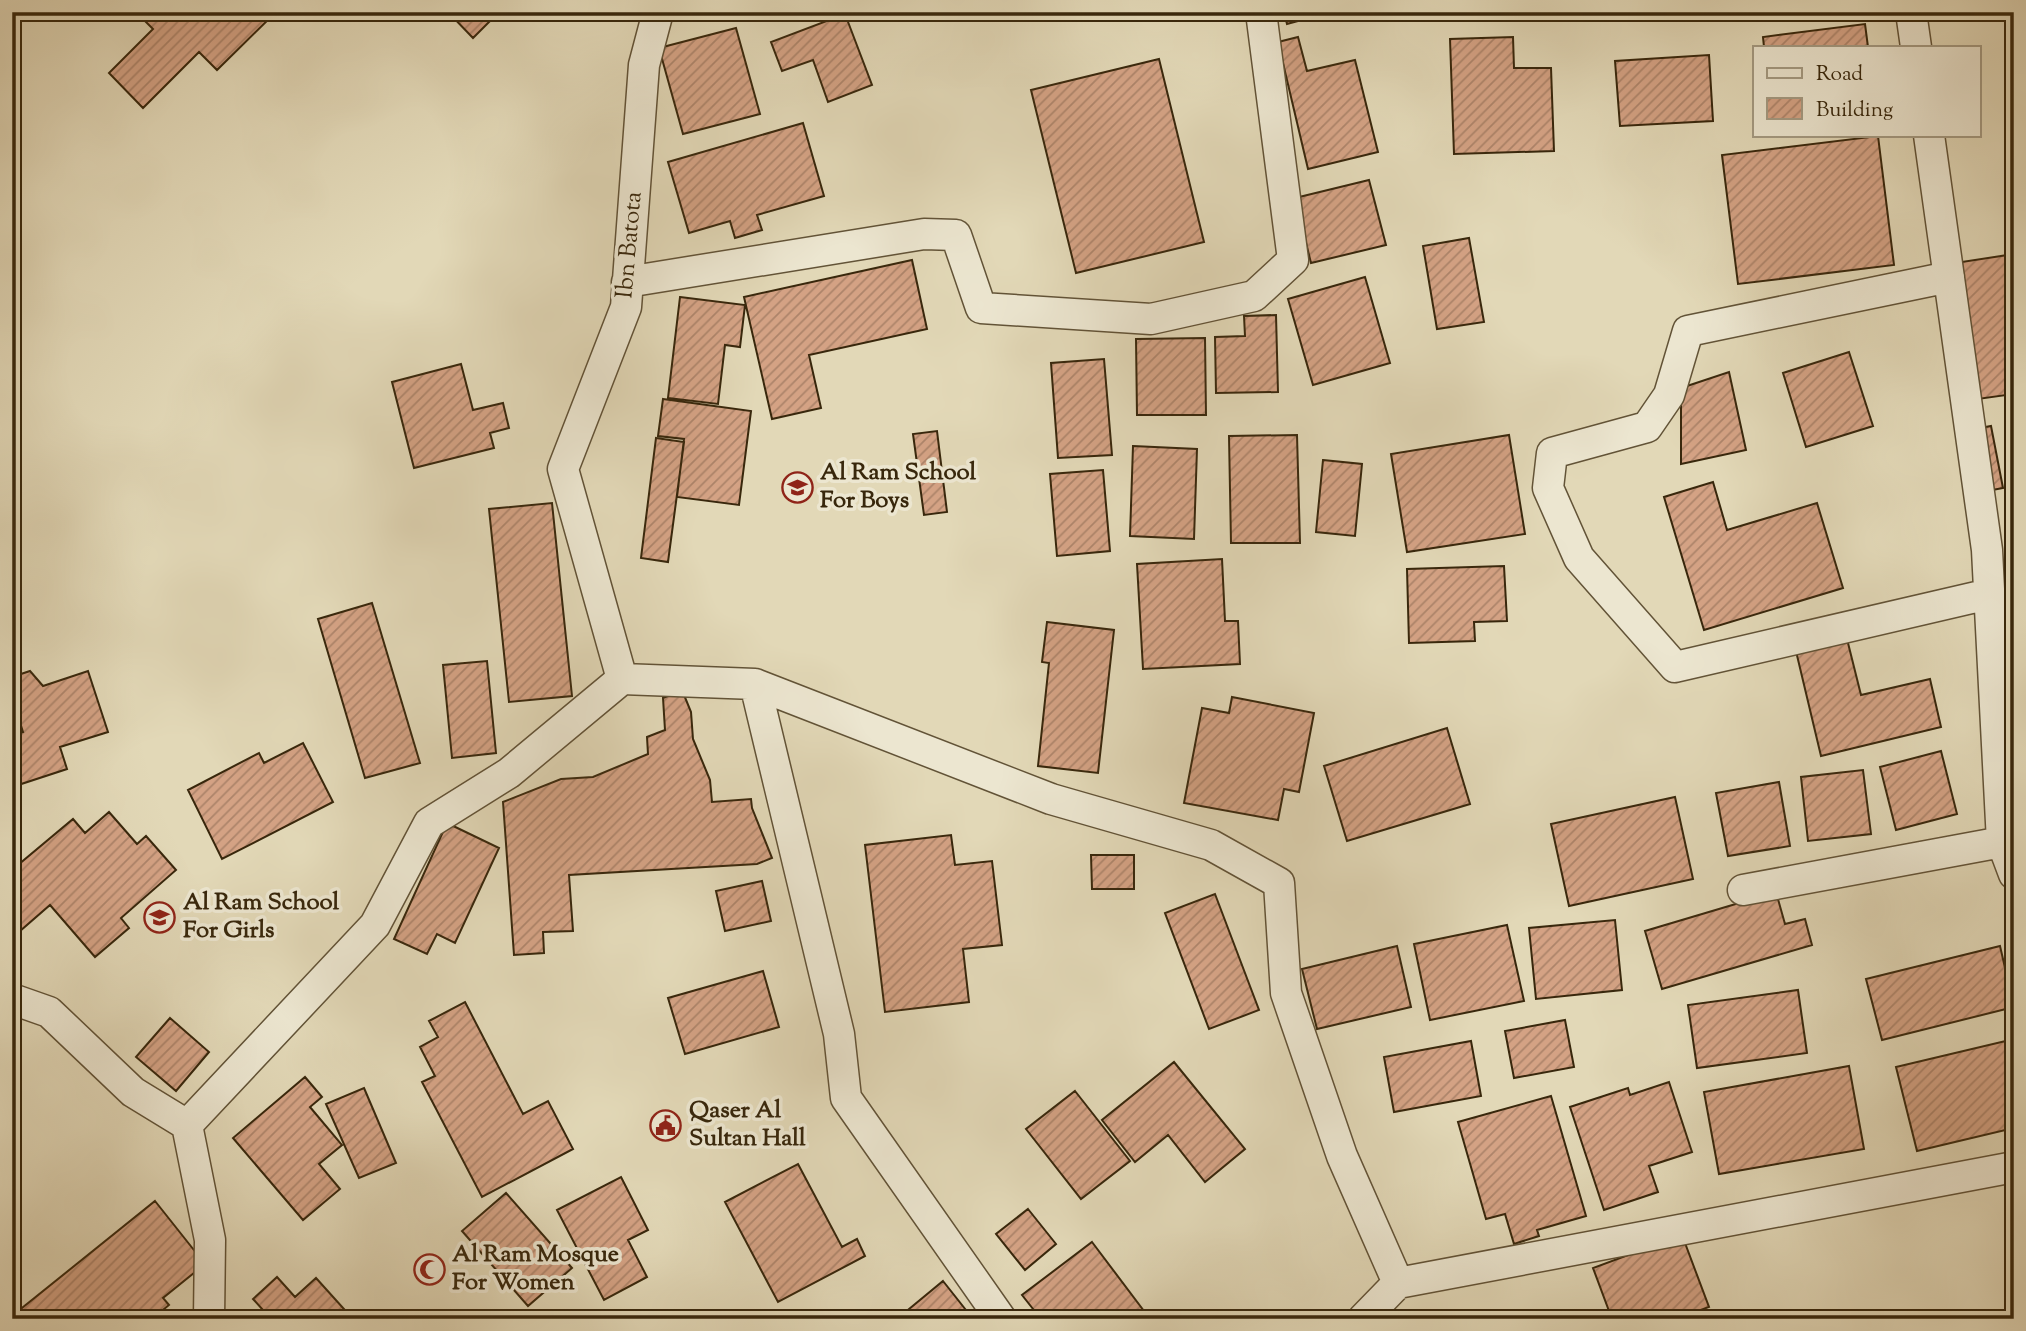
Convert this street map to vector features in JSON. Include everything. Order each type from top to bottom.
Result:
[{"type":"street","name":"Ibn Batota","points":[[622,679],[563,469],[626,307],[644,65],[658,12]]},
{"type":"street","points":[[628,282],[924,234],[956,235],[981,308],[1151,319],[1254,296],[1293,260],[1261,12]]},
{"type":"street","points":[[1911,12],[1916,46]]},
{"type":"street","points":[[1929,136],[1987,550],[2001,842],[2014,874]]},
{"type":"street","points":[[1949,277],[1688,331],[1669,395],[1647,427],[1552,453],[1548,488],[1579,558],[1675,667],[1989,594]]},
{"type":"street","points":[[187,1125],[375,925],[429,823],[509,773],[622,679],[755,684],[1051,799],[1211,845],[1279,883],[1286,993],[1342,1156],[1398,1283]]},
{"type":"street","points":[[755,684],[839,1034],[846,1098],[1001,1319]]},
{"type":"street","points":[[1743,890],[2001,842]]},
{"type":"street","points":[[12,999],[49,1012],[133,1092],[187,1125],[210,1240],[209,1319]]},
{"type":"street","points":[[1363,1319],[1398,1283],[2014,1167]]},
{"type":"building","points":[[136,12],[276,12],[217,70],[199,52],[143,108],[109,73],[153,29]]},
{"type":"building","points":[[448,12],[499,12],[473,38]]},
{"type":"building","points":[[1284,12],[1331,12],[1287,24]]},
{"type":"building","points":[[845,14],[872,85],[828,102],[813,60],[782,71],[771,42]]},
{"type":"building","points":[[1865,24],[1868,46],[1764,46],[1763,37]]},
{"type":"building","points":[[736,28],[760,114],[683,134],[659,48]]},
{"type":"building","points":[[1298,37],[1307,71],[1355,60],[1378,152],[1308,169],[1278,42]]},
{"type":"building","points":[[1513,37],[1514,68],[1551,68],[1554,151],[1454,154],[1450,39]]},
{"type":"building","points":[[1709,55],[1713,121],[1620,126],[1615,61]]},
{"type":"building","points":[[1159,59],[1204,242],[1076,273],[1031,90]]},
{"type":"building","points":[[803,123],[824,196],[757,215],[762,230],[735,238],[730,221],[689,233],[668,162]]},
{"type":"building","points":[[1878,136],[1894,265],[1738,284],[1722,155]]},
{"type":"building","points":[[1369,180],[1386,245],[1311,263],[1295,198]]},
{"type":"building","points":[[1469,238],[1484,322],[1437,329],[1423,246]]},
{"type":"building","points":[[2014,254],[2014,394],[1978,399],[1955,263]]},
{"type":"building","points":[[912,260],[927,329],[809,355],[821,408],[772,419],[744,297]]},
{"type":"building","points":[[1365,277],[1390,363],[1313,385],[1288,299]]},
{"type":"building","points":[[680,297],[745,305],[740,347],[725,345],[718,404],[668,398]]},
{"type":"building","points":[[1276,315],[1278,392],[1216,393],[1215,337],[1245,336],[1244,316]]},
{"type":"building","points":[[1205,338],[1206,415],[1137,415],[1136,339]]},
{"type":"building","points":[[1849,352],[1873,426],[1806,447],[1783,373]]},
{"type":"building","points":[[1104,359],[1112,455],[1058,458],[1051,363]]},
{"type":"building","points":[[461,364],[473,410],[503,403],[509,428],[490,433],[494,448],[414,468],[392,382]]},
{"type":"building","points":[[1729,372],[1746,450],[1681,464],[1681,388]]},
{"type":"building","points":[[663,399],[751,411],[739,505],[677,497],[684,439],[658,436]]},
{"type":"building","points":[[1991,426],[2003,488],[1987,491],[1975,429]]},
{"type":"building","points":[[937,431],[947,512],[924,515],[913,434]]},
{"type":"building","points":[[1297,435],[1300,543],[1231,543],[1229,436]]},
{"type":"building","points":[[1509,435],[1525,534],[1407,552],[1391,454]]},
{"type":"building","points":[[656,438],[684,442],[668,562],[641,558]]},
{"type":"building","points":[[1133,446],[1197,449],[1194,539],[1130,536]]},
{"type":"building","points":[[1323,460],[1362,464],[1355,536],[1316,532]]},
{"type":"building","points":[[1103,470],[1110,551],[1057,556],[1050,474]]},
{"type":"building","points":[[1713,482],[1727,530],[1817,503],[1843,588],[1704,630],[1664,497]]},
{"type":"building","points":[[552,503],[572,696],[509,702],[489,509]]},
{"type":"building","points":[[1222,559],[1225,621],[1238,621],[1240,664],[1143,669],[1137,564]]},
{"type":"building","points":[[1504,566],[1507,621],[1474,622],[1475,641],[1409,643],[1407,569]]},
{"type":"building","points":[[372,603],[420,763],[365,778],[318,619]]},
{"type":"building","points":[[1047,622],[1114,630],[1098,773],[1038,766],[1049,663],[1042,662]]},
{"type":"building","points":[[1846,635],[1861,695],[1930,679],[1941,727],[1821,756],[1795,647]]},
{"type":"building","points":[[487,661],[496,753],[452,758],[443,665]]},
{"type":"building","points":[[30,671],[43,686],[88,671],[108,732],[60,747],[67,769],[12,787],[12,735],[23,732],[12,697],[12,677]]},
{"type":"building","points":[[682,690],[691,712],[693,739],[710,780],[712,802],[751,799],[772,858],[757,864],[569,875],[573,931],[543,932],[544,953],[514,955],[503,802],[561,779],[593,777],[648,754],[647,737],[665,730],[663,698]]},
{"type":"building","points":[[1232,697],[1314,713],[1299,792],[1284,789],[1278,820],[1184,803],[1202,708],[1229,713]]},
{"type":"building","points":[[1447,728],[1470,804],[1347,841],[1324,766]]},
{"type":"building","points":[[303,743],[333,802],[222,859],[188,790],[259,753],[264,763]]},
{"type":"building","points":[[1941,751],[1957,814],[1896,830],[1880,767]]},
{"type":"building","points":[[1863,770],[1871,834],[1808,841],[1801,777]]},
{"type":"building","points":[[1779,782],[1790,846],[1728,856],[1716,793]]},
{"type":"building","points":[[1675,797],[1693,879],[1569,906],[1551,824]]},
{"type":"building","points":[[109,812],[137,844],[146,836],[176,870],[121,918],[129,928],[95,957],[50,905],[12,938],[12,870],[73,819],[85,833]]},
{"type":"building","points":[[447,823],[499,848],[455,943],[437,934],[427,954],[394,939]]},
{"type":"building","points":[[951,835],[955,865],[992,861],[1002,945],[963,949],[969,1002],[885,1012],[865,845]]},
{"type":"building","points":[[1091,855],[1134,855],[1134,889],[1092,889]]},
{"type":"building","points":[[762,881],[771,921],[725,931],[716,891]]},
{"type":"building","points":[[1776,892],[1785,924],[1805,919],[1812,945],[1662,989],[1645,931]]},
{"type":"building","points":[[1215,894],[1259,1010],[1209,1029],[1165,913]]},
{"type":"building","points":[[1615,920],[1622,990],[1536,999],[1529,928]]},
{"type":"building","points":[[1507,925],[1524,1001],[1430,1020],[1414,944]]},
{"type":"building","points":[[1397,946],[1411,1007],[1317,1029],[1302,969]]},
{"type":"building","points":[[2000,946],[2014,1007],[1882,1040],[1866,979]]},
{"type":"building","points":[[763,971],[779,1027],[685,1054],[668,998]]},
{"type":"building","points":[[1798,990],[1807,1053],[1697,1068],[1688,1005]]},
{"type":"building","points":[[465,1002],[523,1114],[548,1101],[573,1149],[482,1197],[422,1082],[435,1076],[420,1047],[438,1037],[429,1021]]},
{"type":"building","points":[[170,1018],[209,1052],[176,1091],[136,1057]]},
{"type":"building","points":[[1565,1020],[1574,1067],[1514,1078],[1505,1031]]},
{"type":"building","points":[[2014,1039],[2014,1128],[1917,1151],[1896,1067]]},
{"type":"building","points":[[1471,1041],[1481,1096],[1394,1112],[1384,1057]]},
{"type":"building","points":[[1174,1062],[1245,1149],[1205,1182],[1168,1135],[1135,1162],[1102,1120]]},
{"type":"building","points":[[1849,1066],[1864,1149],[1719,1174],[1704,1092]]},
{"type":"building","points":[[305,1077],[322,1097],[310,1107],[342,1145],[319,1164],[340,1189],[303,1220],[233,1138]]},
{"type":"building","points":[[1669,1082],[1692,1152],[1649,1166],[1658,1192],[1604,1210],[1570,1107],[1628,1088],[1630,1095]]},
{"type":"building","points":[[364,1088],[396,1163],[359,1178],[326,1104]]},
{"type":"building","points":[[1075,1091],[1130,1161],[1081,1199],[1026,1129]]},
{"type":"building","points":[[1551,1096],[1586,1216],[1537,1230],[1539,1236],[1514,1244],[1505,1214],[1486,1219],[1458,1122]]},
{"type":"building","points":[[798,1164],[842,1247],[857,1239],[865,1256],[778,1302],[725,1202]]},
{"type":"building","points":[[621,1177],[648,1230],[628,1240],[647,1277],[604,1300],[557,1210]]},
{"type":"building","points":[[506,1193],[572,1268],[528,1306],[462,1231]]},
{"type":"building","points":[[155,1201],[205,1264],[163,1298],[169,1305],[152,1319],[12,1319],[12,1316]]},
{"type":"building","points":[[1028,1209],[1056,1244],[1025,1270],[996,1234]]},
{"type":"building","points":[[1682,1235],[1709,1307],[1676,1319],[1612,1319],[1593,1268]]},
{"type":"building","points":[[1092,1242],[1150,1319],[1041,1319],[1022,1295]]},
{"type":"building","points":[[277,1277],[295,1297],[316,1278],[353,1319],[271,1319],[253,1299]]},
{"type":"building","points":[[943,1281],[973,1319],[897,1319]]},
{"type":"place","name":"Al Ram School For Boys","points":[[797,487]]},
{"type":"place","name":"Al Ram School For Girls","points":[[160,917]]},
{"type":"place","name":"Qaser Al Sultan Hall","points":[[666,1125]]},
{"type":"place","name":"Al Ram Mosque For Women","points":[[429,1269]]}]
